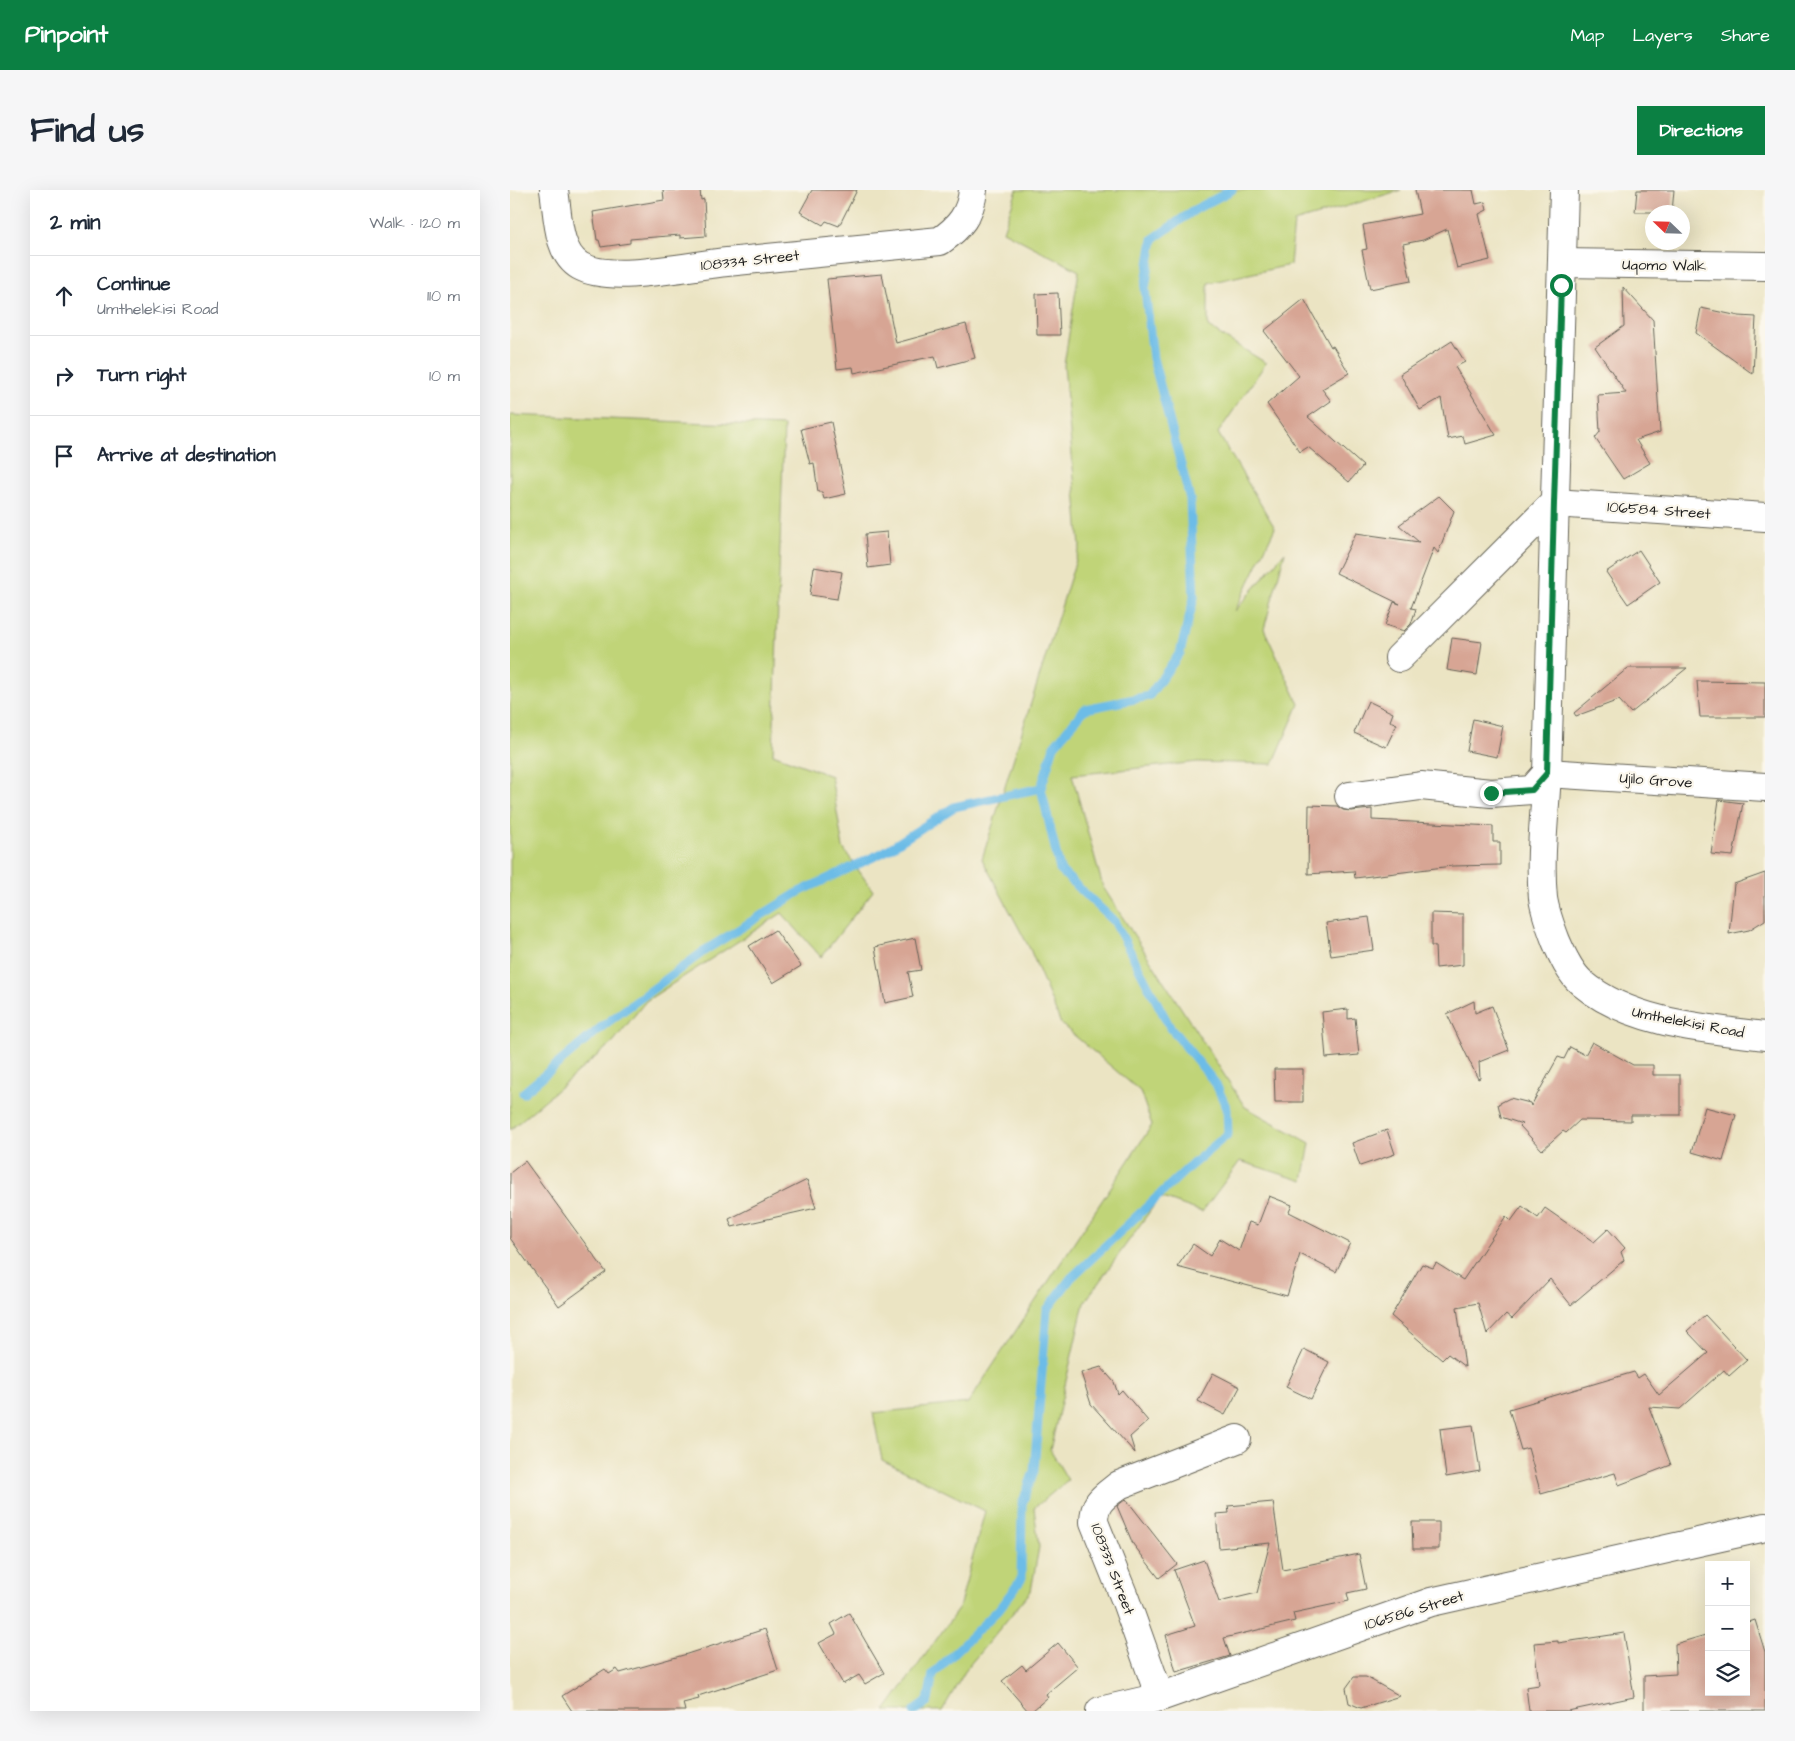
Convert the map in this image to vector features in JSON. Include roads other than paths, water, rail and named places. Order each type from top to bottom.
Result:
[{"type":"street","name":"108334 Street","points":[[554,190],[562,244],[573,260],[590,270],[630,274],[710,263],[940,241],[952,234],[965,218],[970,208],[973,190]]},
{"type":"street","name":"Umthelekisi Road","points":[[1564,190],[1547,773],[1542,854],[1543,899],[1551,929],[1563,958],[1580,982],[1603,998],[1626,1009],[1667,1021],[1765,1036]]},
{"type":"street","name":"Uqomo Walk","points":[[1562,263],[1765,266]]},
{"type":"street","name":"106584 Street","points":[[1554,503],[1765,518]]},
{"type":"street","points":[[1399,658],[1554,503]]},
{"type":"street","points":[[1349,796],[1421,786],[1491,793],[1532,790],[1547,773]]},
{"type":"street","name":"Ujilo Grove","points":[[1547,773],[1765,787]]},
{"type":"street","name":"108333 Street","points":[[1160,1697],[1125,1599],[1094,1522],[1094,1510],[1103,1497],[1119,1484],[1237,1439]]},
{"type":"street","name":"106586 Street","points":[[1100,1711],[1160,1697],[1431,1602],[1765,1527]]},
{"type":"waterway","points":[[914,1711],[928,1701],[933,1674],[999,1609],[1021,1580],[1022,1504],[1034,1471],[1047,1310],[1071,1278],[1189,1167],[1228,1134],[1227,1109],[1216,1084],[1170,1027],[1114,921],[1060,870],[1041,788],[1054,746],[1085,709],[1149,696],[1180,653],[1194,598],[1190,499],[1153,358],[1145,289],[1153,239],[1196,209],[1232,190]]},
{"type":"waterway","points":[[523,1093],[604,1025],[707,949],[799,892],[884,852],[954,807],[1041,788]]}]
